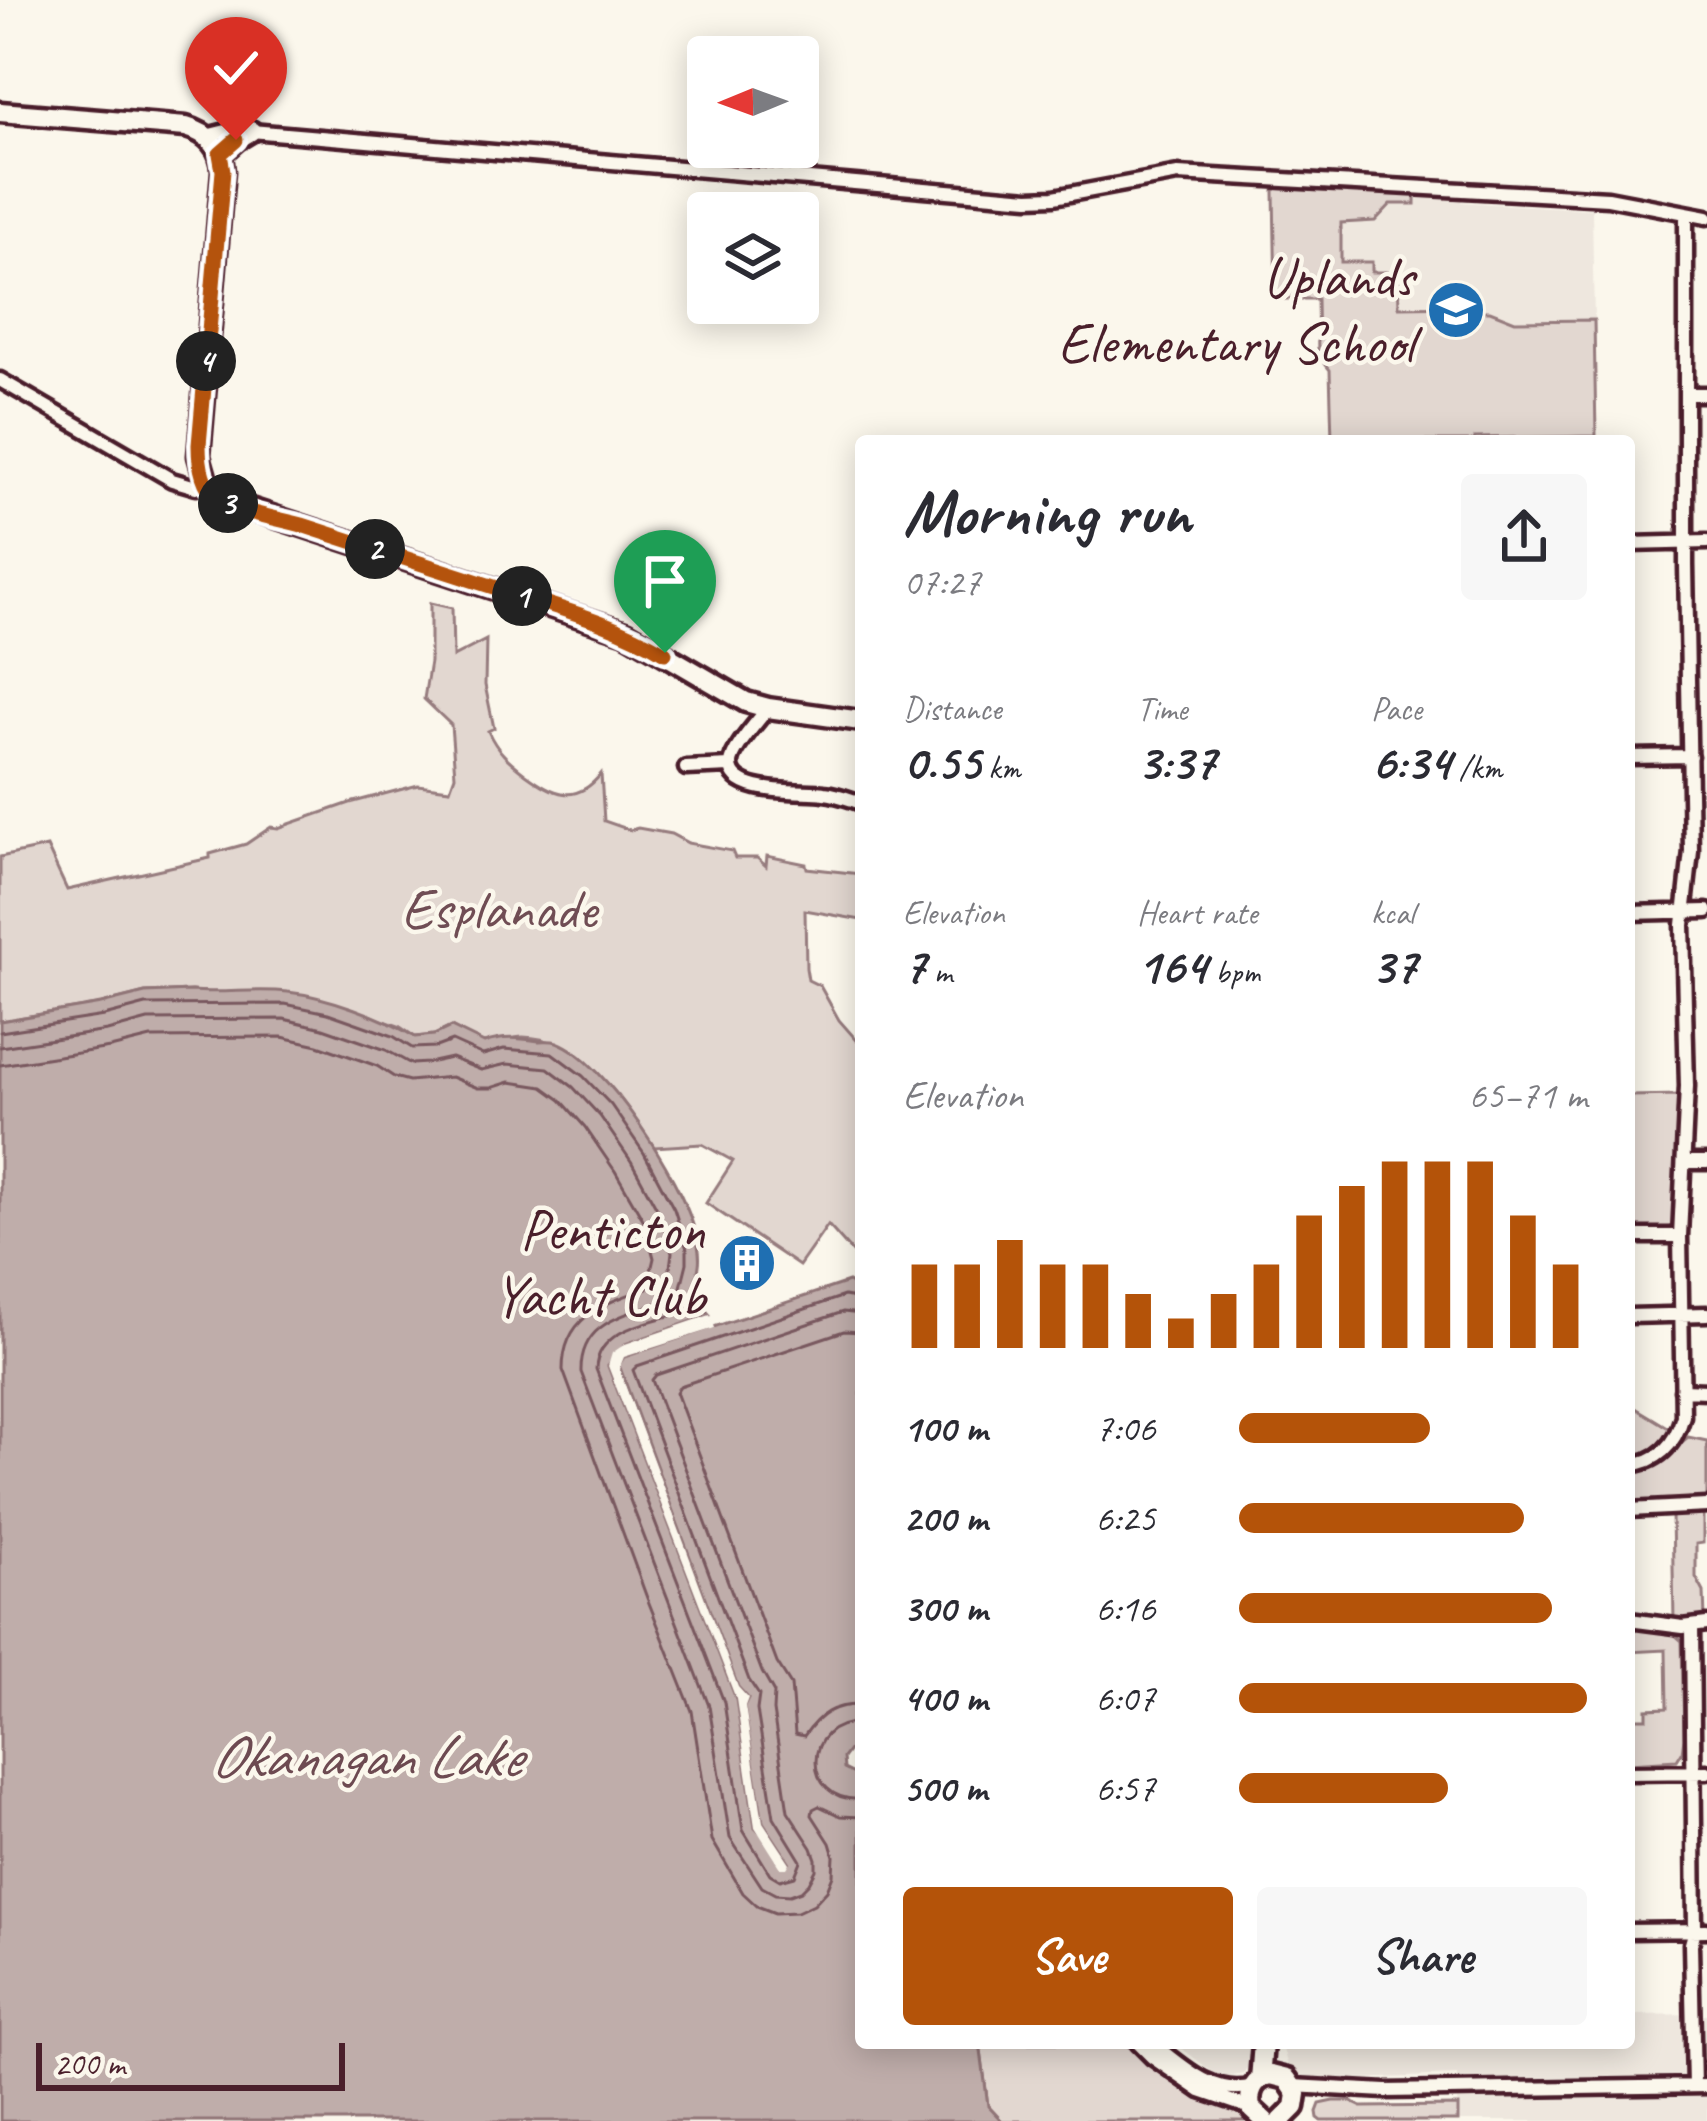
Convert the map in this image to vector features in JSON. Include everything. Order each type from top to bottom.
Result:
[{"type":"street","points":[[0,112],[197,130],[220,154],[223,171],[199,445],[207,484],[220,500],[626,632],[736,697],[768,708],[855,720]]},
{"type":"street","points":[[206,136],[238,128],[1029,198],[1165,176],[1608,198],[1707,218]]},
{"type":"street","points":[[220,154],[251,131]]},
{"type":"street","points":[[1635,1464],[1654,1460],[1669,1447],[1683,1416],[1680,1236],[1687,1086],[1685,912],[1691,851],[1686,213]]},
{"type":"street","points":[[0,380],[172,480],[196,487],[207,484]]},
{"type":"street","points":[[1686,394],[1707,394]]},
{"type":"street","points":[[1635,544],[1707,542]]},
{"type":"street","points":[[768,708],[733,755],[734,775],[753,788],[829,793],[855,801]]},
{"type":"street","points":[[1635,757],[1690,756]]},
{"type":"street","points":[[686,768],[730,766]]},
{"type":"street","points":[[1635,913],[1707,911]]},
{"type":"street","points":[[1684,1162],[1707,1162]]},
{"type":"street","points":[[1635,1237],[1680,1236]]},
{"type":"street","points":[[1635,1316],[1707,1315]]},
{"type":"street","points":[[1682,1390],[1707,1391]]},
{"type":"street","points":[[1635,1510],[1707,1506]]},
{"type":"street","points":[[1293,2103],[1348,2090],[1701,2086],[1691,1944],[1701,1930],[1700,1625],[1683,1628],[1635,1621]]},
{"type":"street","points":[[1635,1773],[1701,1772]]},
{"type":"street","points":[[1635,1931],[1701,1930]]},
{"type":"street","points":[[1144,2049],[1201,2091],[1258,2114]]},
{"type":"street","points":[[1161,2049],[1210,2084],[1235,2090],[1271,2075],[1293,2103]]},
{"type":"street","points":[[1258,2114],[1250,2093],[1262,2049]]},
{"type":"street","points":[[1274,2049],[1293,2103]]},
{"type":"shaded area","name":"Uplands Elementary School","points":[[1274,191],[1464,196],[1462,202],[1592,209],[1596,435],[1332,435],[1330,370],[1318,355],[1317,299],[1276,299]]},
{"type":"shaded area","points":[[1707,2014],[1707,2121],[1458,2121],[1457,2075],[1303,2081],[1290,2072],[1283,2049],[1635,2049],[1635,2015]]},
{"type":"shaded area","points":[[1183,2049],[1255,2049],[1243,2074],[1214,2073]]},
{"type":"green space","name":"Uplands Elementary School","points":[[1274,191],[1415,195],[1415,204],[1391,204],[1375,221],[1341,223],[1341,262],[1372,262],[1372,272],[1393,272],[1398,277],[1399,307],[1466,306],[1515,321],[1594,320],[1596,435],[1332,435],[1330,370],[1318,355],[1317,299],[1276,299]]},
{"type":"green space","name":"Esplanade","points":[[430,603],[452,608],[453,657],[486,640],[485,685],[494,728],[488,731],[495,744],[536,781],[564,794],[582,790],[601,774],[604,821],[630,830],[671,834],[688,843],[732,851],[735,858],[757,858],[766,866],[767,856],[807,868],[855,873],[855,919],[805,910],[808,980],[820,986],[855,1038],[855,1255],[828,1225],[799,1266],[706,1203],[733,1161],[702,1144],[654,1147],[600,1075],[565,1048],[545,1040],[523,1037],[485,1043],[451,1027],[415,1037],[399,1026],[331,1002],[191,991],[145,993],[0,1021],[0,857],[47,847],[67,890],[210,858],[210,854],[246,844],[271,827],[418,785],[450,789],[455,775],[451,725],[424,699],[430,662]]},
{"type":"green space","points":[[1681,1095],[1674,1224],[1664,1231],[1635,1232],[1635,1096]]},
{"type":"green space","points":[[1635,1408],[1675,1428],[1659,1451],[1635,1460]]},
{"type":"green space","points":[[1688,1437],[1707,1441],[1707,1499],[1635,1503],[1635,1467],[1659,1461]]},
{"type":"green space","points":[[1703,1513],[1696,1577],[1704,1592],[1705,1620],[1674,1621],[1672,1514]]},
{"type":"green space","points":[[1635,1629],[1674,1634],[1682,1641],[1682,1752],[1677,1760],[1635,1763],[1635,1718],[1647,1718],[1647,1709],[1667,1708],[1666,1650],[1635,1652]]},
{"type":"green space","points":[[981,2049],[1132,2049],[1197,2099],[1240,2110],[1250,2121],[1002,2121],[988,2106]]},
{"type":"green space","points":[[1334,2101],[1362,2107],[1458,2106],[1458,2121],[1318,2118],[1320,2104]]},
{"type":"water","name":"Okanagan Lake","points":[[145,993],[303,994],[354,1008],[415,1037],[451,1027],[484,1043],[511,1038],[557,1042],[577,1053],[619,1096],[658,1153],[686,1207],[699,1251],[696,1296],[710,1315],[625,1344],[608,1366],[736,1699],[755,1827],[790,1863],[763,1822],[744,1706],[748,1698],[738,1687],[619,1365],[624,1357],[848,1282],[855,1286],[855,1750],[843,1758],[844,1769],[855,1773],[855,2049],[981,2049],[988,2106],[1002,2121],[0,2121],[0,1021]]},
{"type":"pier","points":[[710,1315],[712,1321],[626,1350],[713,1322],[715,1328],[624,1357],[619,1369],[738,1687],[748,1698],[745,1706],[763,1822],[790,1863],[787,1868],[781,1868],[755,1827],[736,1699],[608,1366],[612,1353],[625,1344]]},
{"type":"place","name":"Uplands Elementary School","points":[[1456,310]]},
{"type":"place","name":"Penticton Yacht Club","points":[[747,1263]]},
{"type":"route","points":[[236,140],[220,154],[223,171],[199,445],[201,468],[212,492],[238,507],[626,632],[665,653]]}]
